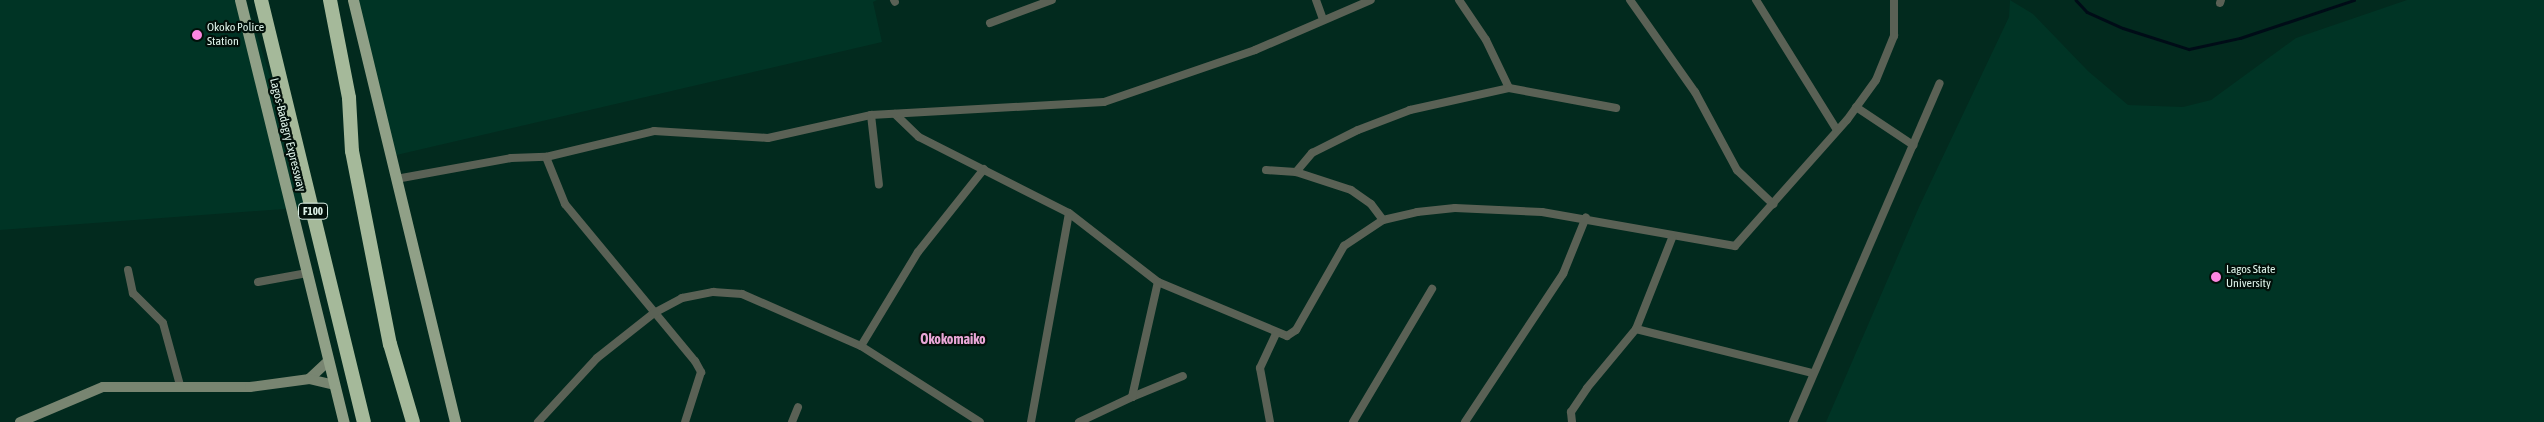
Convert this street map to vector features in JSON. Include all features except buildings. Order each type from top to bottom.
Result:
[{"type":"highway","name":"Lagos-Badagry Expressway","points":[[260,0],[364,422]]},
{"type":"highway","points":[[330,0],[349,98],[352,150],[386,325],[413,422]]},
{"type":"main road","name":"Lagos-Badagry Expressway","points":[[240,0],[344,422]]},
{"type":"main road","points":[[353,0],[455,422]]},
{"type":"main road","points":[[309,379],[328,361]]},
{"type":"main road","points":[[20,422],[103,387],[180,385],[250,387],[309,379],[334,385]]},
{"type":"street","points":[[990,23],[1052,0]]},
{"type":"street","points":[[1316,0],[1322,18]]},
{"type":"street","points":[[396,179],[511,158],[546,157],[654,131],[768,138],[871,115],[1104,102],[1255,50],[1322,18],[1371,0]]},
{"type":"street","points":[[1460,0],[1486,40],[1509,88]]},
{"type":"street","points":[[1630,0],[1695,92],[1737,170],[1773,204]]},
{"type":"street","points":[[1756,0],[1838,130]]},
{"type":"street","points":[[895,114],[919,137],[1069,213],[1158,282],[1276,333],[1290,335],[1296,330],[1344,246],[1383,220],[1455,208],[1586,217],[1672,238],[1736,246],[1856,107],[1887,57],[1894,36],[1892,2]]},
{"type":"street","points":[[1793,422],[1940,83]]},
{"type":"street","points":[[1296,172],[1312,153],[1358,130],[1410,110],[1509,88],[1616,108]]},
{"type":"street","points":[[1856,107],[1914,145]]},
{"type":"street","points":[[871,115],[879,185]]},
{"type":"street","points":[[546,157],[565,204],[700,372],[685,422]]},
{"type":"street","points":[[861,346],[918,252],[984,169]]},
{"type":"street","points":[[1266,170],[1296,172],[1351,190],[1371,204],[1383,220]]},
{"type":"street","points":[[1031,422],[1069,213]]},
{"type":"street","points":[[1465,422],[1563,274],[1586,217]]},
{"type":"street","points":[[1572,422],[1571,412],[1587,388],[1636,329],[1672,238]]},
{"type":"street","points":[[128,270],[134,293],[163,323],[180,385]]},
{"type":"street","points":[[258,282],[307,273]]},
{"type":"street","points":[[1132,397],[1158,282]]},
{"type":"street","points":[[1353,422],[1432,289]]},
{"type":"street","points":[[538,422],[597,358],[654,313],[682,298],[713,292],[742,294],[861,346],[980,422]]},
{"type":"street","points":[[1636,329],[1813,373]]},
{"type":"street","points":[[1270,422],[1260,368],[1276,333]]},
{"type":"street","points":[[1079,422],[1183,376]]},
{"type":"street","points":[[792,422],[798,407]]},
{"type":"shaded area","points":[[0,0],[246,0],[311,207],[0,230]]},
{"type":"shaded area","points":[[355,0],[877,0],[873,2],[882,42],[388,157]]},
{"type":"shaded area","name":"Lagos State University","points":[[2010,0],[2033,14],[2088,71],[2128,105],[2183,107],[2211,100],[2296,38],[2407,0],[2544,0],[2544,422],[1826,422],[1919,207],[2009,17]]},
{"type":"waterway","points":[[2076,0],[2087,12],[2123,28],[2189,49],[2240,38],[2354,0]]},
{"type":"place","name":"Okoko Police Station","points":[[197,35]]},
{"type":"place","name":"Lagos State University","points":[[2216,277]]},
{"type":"district","name":"Okokomaiko","points":[[953,339]]}]
